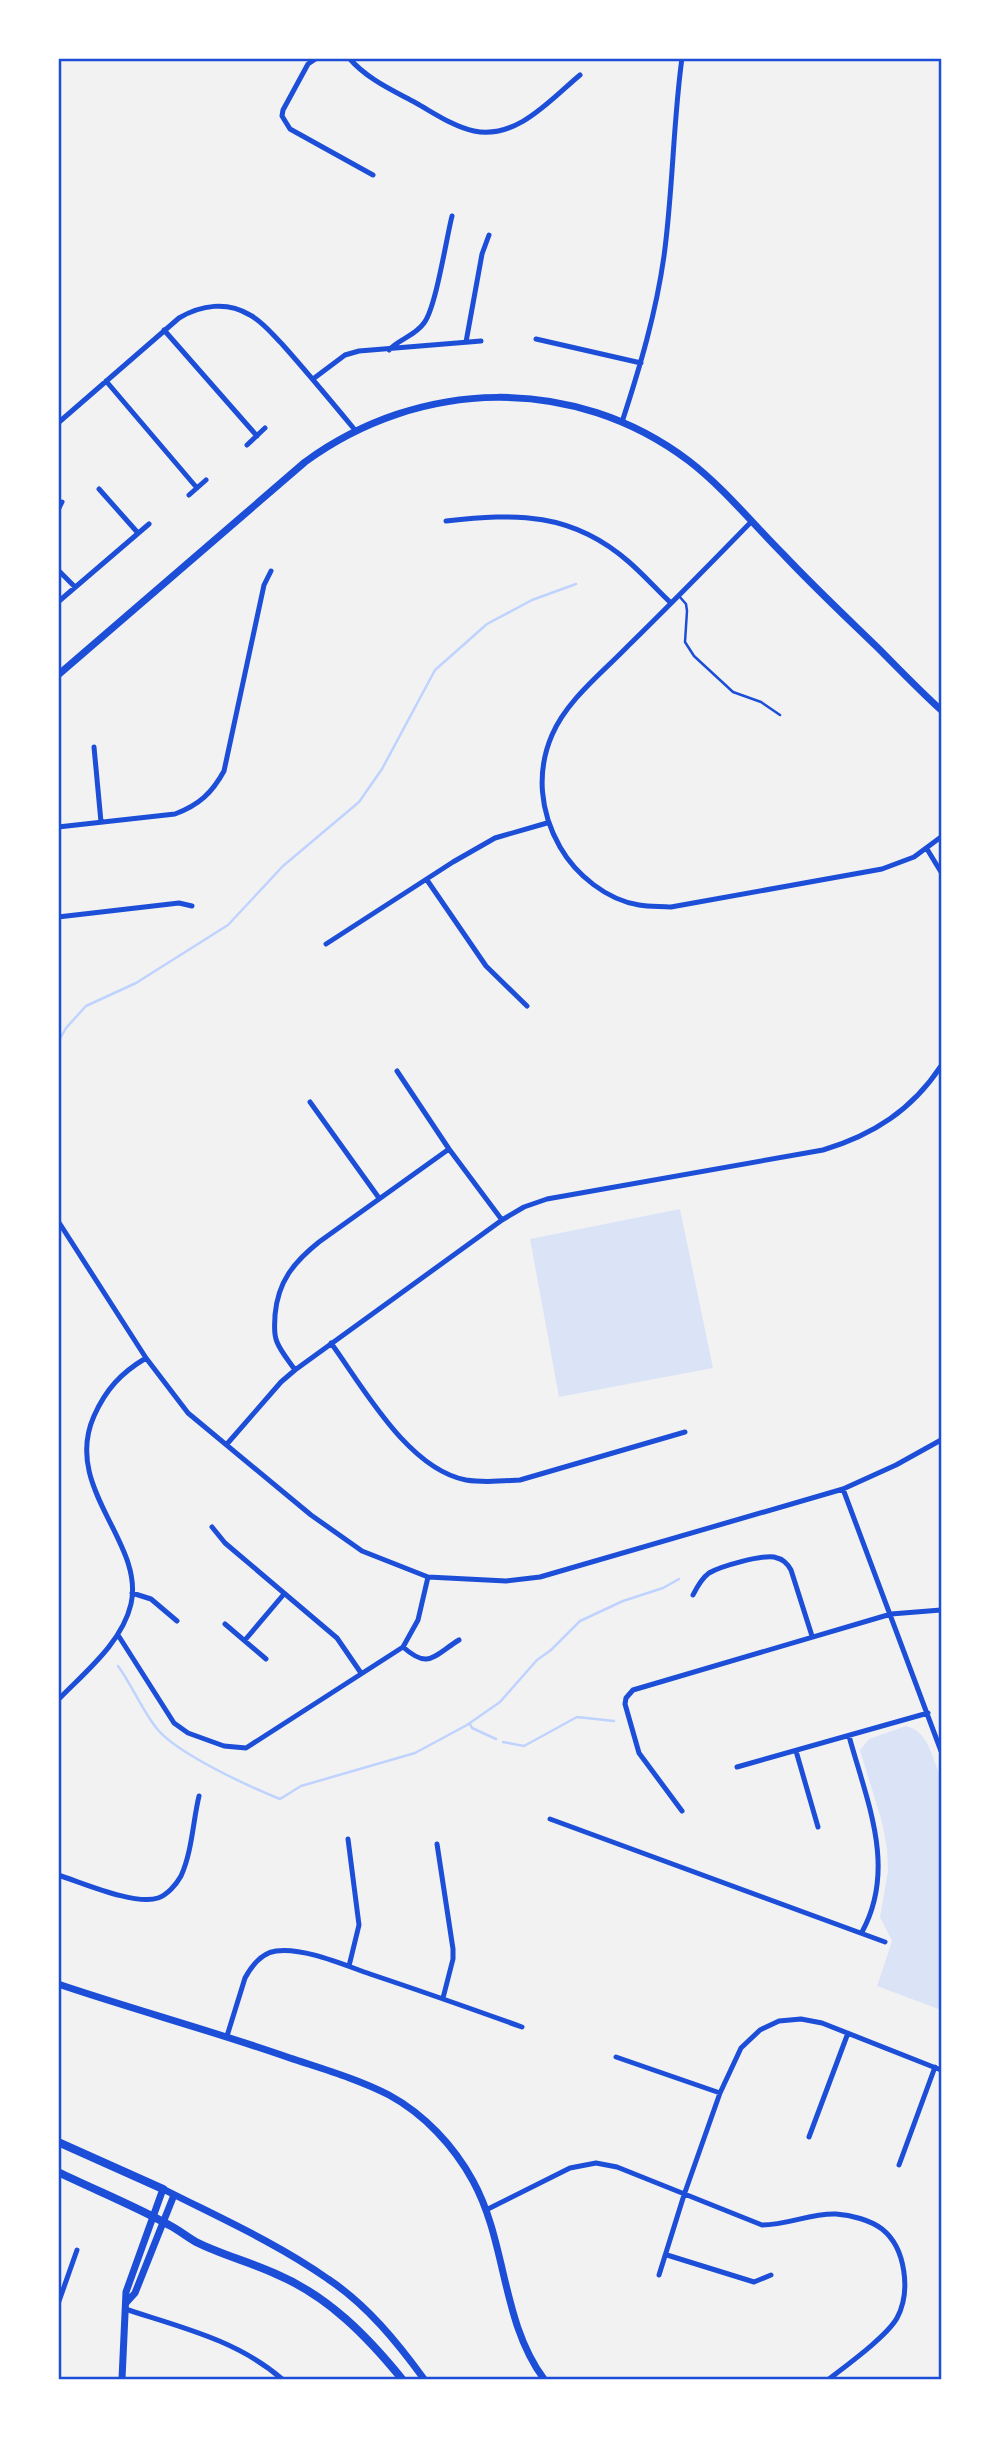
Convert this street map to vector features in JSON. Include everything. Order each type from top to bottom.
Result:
[{"type":"main road","points":[[58,2142],[163,2189]]},
{"type":"main road","points":[[58,2172],[164,2222],[195,2241],[240,2262],[276,2274],[321,2300],[342,2315],[378,2350],[402,2379]]},
{"type":"street","points":[[317,58],[308,64],[283,110],[284,121],[290,130],[373,175]]},
{"type":"street","points":[[349,58],[368,77],[432,112],[476,132],[505,130],[525,121],[580,75]]},
{"type":"street","points":[[622,422],[641,363],[664,254],[682,58]]},
{"type":"street","points":[[389,349],[419,330],[429,314],[452,216]]},
{"type":"street","points":[[466,342],[482,254],[489,235]]},
{"type":"street","points":[[58,423],[164,330],[187,314],[204,307],[216,306],[238,309],[251,315],[267,328],[355,430]]},
{"type":"street","points":[[164,330],[257,436]]},
{"type":"street","points":[[536,339],[641,363]]},
{"type":"street","points":[[313,379],[345,355],[359,351],[481,341]]},
{"type":"street","points":[[106,381],[197,488]]},
{"type":"street","points":[[58,676],[305,462],[355,430],[405,410],[449,400],[512,397],[545,401],[622,422],[689,461],[711,479],[798,570],[941,710]]},
{"type":"street","points":[[247,445],[265,428]]},
{"type":"street","points":[[189,495],[205,480]]},
{"type":"street","points":[[99,489],[138,533]]},
{"type":"street","points":[[58,510],[62,502]]},
{"type":"street","points":[[446,522],[489,516],[522,516],[561,523],[602,541],[628,561],[671,603]]},
{"type":"street","points":[[752,521],[572,705],[553,733],[542,775],[542,801],[547,823],[561,850],[578,871],[614,897],[639,905],[671,907],[898,864],[927,849],[941,837]]},
{"type":"street","points":[[58,602],[149,524]]},
{"type":"street","points":[[58,570],[75,587]]},
{"type":"street","points":[[58,827],[175,814],[199,802],[217,784],[224,771],[261,597],[271,571]]},
{"type":"street","points":[[94,747],[101,822]]},
{"type":"street","points":[[326,944],[495,838],[547,823]]},
{"type":"street","points":[[927,849],[941,872]]},
{"type":"street","points":[[427,880],[486,966],[527,1006]]},
{"type":"street","points":[[58,917],[179,903],[192,906]]},
{"type":"street","points":[[227,1444],[281,1382],[295,1370],[502,1220],[524,1207],[547,1199],[823,1150],[852,1142],[907,1108],[928,1086],[941,1066]]},
{"type":"street","points":[[397,1071],[449,1149],[502,1220]]},
{"type":"street","points":[[310,1102],[379,1198]]},
{"type":"street","points":[[295,1370],[277,1343],[274,1331],[277,1298],[287,1273],[301,1257],[449,1149]]},
{"type":"street","points":[[58,1221],[146,1358],[188,1413],[311,1515],[362,1550],[428,1577],[506,1581],[540,1577],[843,1489],[897,1465],[941,1440]]},
{"type":"street","points":[[331,1343],[400,1437],[421,1458],[464,1479],[493,1482],[520,1480],[685,1432]]},
{"type":"street","points":[[58,1700],[62,1691],[118,1635],[131,1604],[129,1566],[95,1492],[86,1451],[91,1422],[103,1396],[114,1381],[146,1358]]},
{"type":"street","points":[[843,1489],[941,1751]]},
{"type":"street","points":[[212,1527],[225,1543],[337,1638],[361,1673]]},
{"type":"street","points":[[692,1595],[708,1574],[721,1567],[771,1556],[779,1558],[791,1570],[812,1636]]},
{"type":"street","points":[[118,1635],[174,1723],[188,1733],[224,1746],[246,1748],[403,1647],[418,1620],[428,1577]]},
{"type":"street","points":[[132,1593],[151,1599],[177,1621]]},
{"type":"street","points":[[245,1640],[284,1594]]},
{"type":"street","points":[[682,1811],[636,1748],[625,1704],[626,1698],[633,1690],[891,1614],[941,1610]]},
{"type":"street","points":[[225,1624],[266,1659]]},
{"type":"street","points":[[403,1647],[422,1661],[458,1640]]},
{"type":"street","points":[[737,1766],[928,1713]]},
{"type":"street","points":[[849,1736],[880,1857],[878,1889],[870,1917],[862,1932]]},
{"type":"street","points":[[796,1751],[818,1827]]},
{"type":"street","points":[[58,1875],[125,1896],[145,1900],[158,1898],[169,1891],[181,1876],[199,1796]]},
{"type":"street","points":[[550,1819],[885,1942]]},
{"type":"street","points":[[348,1839],[359,1925],[349,1966]]},
{"type":"street","points":[[436,1844],[453,1949],[443,1998]]},
{"type":"street","points":[[228,2036],[245,1978],[256,1961],[276,1951],[300,1952],[349,1966],[522,2027]]},
{"type":"street","points":[[58,1984],[228,2036],[352,2079],[390,2096],[421,2117],[443,2138],[474,2182],[486,2210],[520,2335],[544,2379]]},
{"type":"street","points":[[659,2275],[720,2094],[741,2048],[760,2029],[779,2021],[801,2019],[822,2023],[938,2068],[899,2165]]},
{"type":"street","points":[[809,2137],[848,2034]]},
{"type":"street","points":[[615,2057],[720,2094]]},
{"type":"street","points":[[486,2210],[570,2168],[596,2163],[617,2167],[762,2225],[780,2225],[836,2214],[862,2219],[882,2230],[901,2257],[905,2284],[903,2302],[896,2319],[830,2379]]},
{"type":"street","points":[[122,2379],[126,2292],[163,2189],[255,2236],[329,2279],[359,2303],[398,2343],[425,2379]]},
{"type":"street","points":[[125,2306],[135,2293],[174,2195]]},
{"type":"street","points":[[58,2304],[77,2250]]},
{"type":"street","points":[[667,2255],[754,2282],[771,2275]]},
{"type":"street","points":[[125,2306],[236,2347],[282,2379]]},
{"type":"lane","points":[[679,595],[686,604],[687,611],[685,642],[694,656],[733,692],[761,702],[780,715]]},
{"type":"shaded area","points":[[680,1209],[713,1368],[559,1397],[530,1239]]},
{"type":"shaded area","points":[[906,1726],[914,1729],[925,1740],[941,1777],[941,2010],[877,1986],[892,1941],[880,1917],[888,1871],[887,1849],[882,1822],[860,1750],[869,1739]]},
{"type":"waterway","points":[[58,1042],[66,1028],[86,1006],[136,983],[228,925],[283,866],[359,802],[382,769],[435,670],[487,624],[532,600],[576,584]]},
{"type":"waterway","points":[[118,1666],[153,1723],[168,1740],[215,1769],[280,1799],[301,1786],[415,1753],[467,1725],[500,1702],[537,1660],[580,1621],[679,1579]]},
{"type":"waterway","points":[[503,1742],[524,1746],[577,1717],[614,1721]]},
{"type":"waterway","points":[[470,1724],[472,1728],[496,1739]]}]
